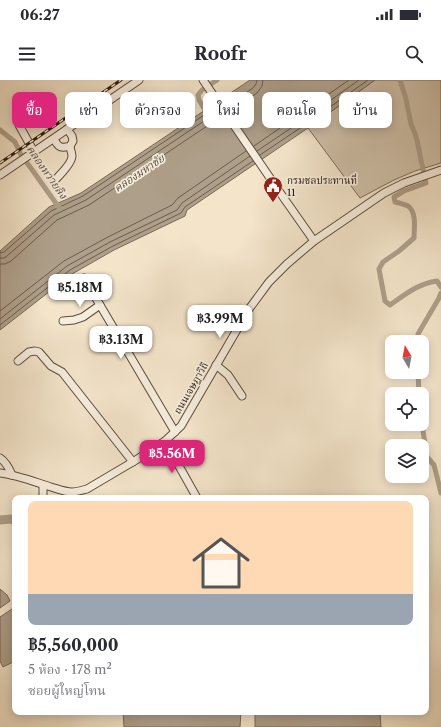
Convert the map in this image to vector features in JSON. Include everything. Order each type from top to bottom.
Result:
[{"type":"street","points":[[0,175],[139,80]]},
{"type":"street","points":[[203,80],[314,241]]},
{"type":"street","points":[[20,128],[31,154]]},
{"type":"street","points":[[55,180],[72,159],[70,146],[72,136],[67,129]]},
{"type":"street","points":[[54,139],[56,145],[65,148],[70,146]]},
{"type":"street","name":"ถนนเจษฎาวิถี","points":[[0,473],[12,475],[66,492],[79,491],[87,489],[165,441],[180,426],[244,317],[269,282],[287,264],[314,241],[394,188],[441,170]]},
{"type":"street","points":[[84,278],[175,432]]},
{"type":"street","points":[[63,321],[83,317],[100,305]]},
{"type":"street","points":[[18,362],[29,352],[35,351],[39,352],[51,366],[62,372],[133,462]]},
{"type":"street","points":[[216,365],[228,375],[242,396]]},
{"type":"street","points":[[165,441],[194,495]]},
{"type":"street","points":[[0,458],[8,466],[12,475]]},
{"type":"street","points":[[43,484],[43,495]]},
{"type":"shaded area","points":[[375,80],[441,80],[441,163],[415,171],[394,180],[360,198],[308,128],[331,128],[331,112],[339,106],[339,128],[392,128],[392,92],[358,92]]},
{"type":"water","name":"คลองมหาชัย","points":[[250,80],[375,80],[358,92],[339,92],[339,106],[331,112],[331,92],[262,92],[262,128],[308,128],[187,210],[185,216],[114,250],[72,274],[0,330],[0,251],[49,207],[81,193],[178,128],[195,128],[195,117],[203,111],[203,128],[254,128],[254,92],[232,92]]},
{"type":"water","points":[[0,589],[7,595],[10,601],[0,608]]},
{"type":"water","points":[[12,609],[12,662],[3,667],[0,661],[0,617]]},
{"type":"water","points":[[123,715],[241,715],[240,727],[124,727]]},
{"type":"water","points":[[255,715],[380,715],[381,727],[255,727]]},
{"type":"waterway","points":[[203,107],[198,95],[202,90],[217,80]]},
{"type":"waterway","points":[[400,80],[406,99],[411,124],[417,140],[426,183],[404,191],[394,197],[395,202],[408,206],[413,212],[414,238],[383,262],[379,269],[385,301],[390,305],[412,290],[430,282],[437,281],[441,287]]},
{"type":"waterway","name":"คลองหวายลิง","points":[[0,130],[15,142],[21,155],[60,209]]},
{"type":"waterway","points":[[418,335],[441,293]]},
{"type":"waterway","points":[[418,379],[419,387]]},
{"type":"waterway","points":[[423,431],[427,457],[434,465],[441,493]]},
{"type":"waterway","points":[[0,520],[12,519]]},
{"type":"railway","points":[[0,163],[121,80]]},
{"type":"place","name":"กรมชลประทานที่ 11","points":[[273,203]]}]
